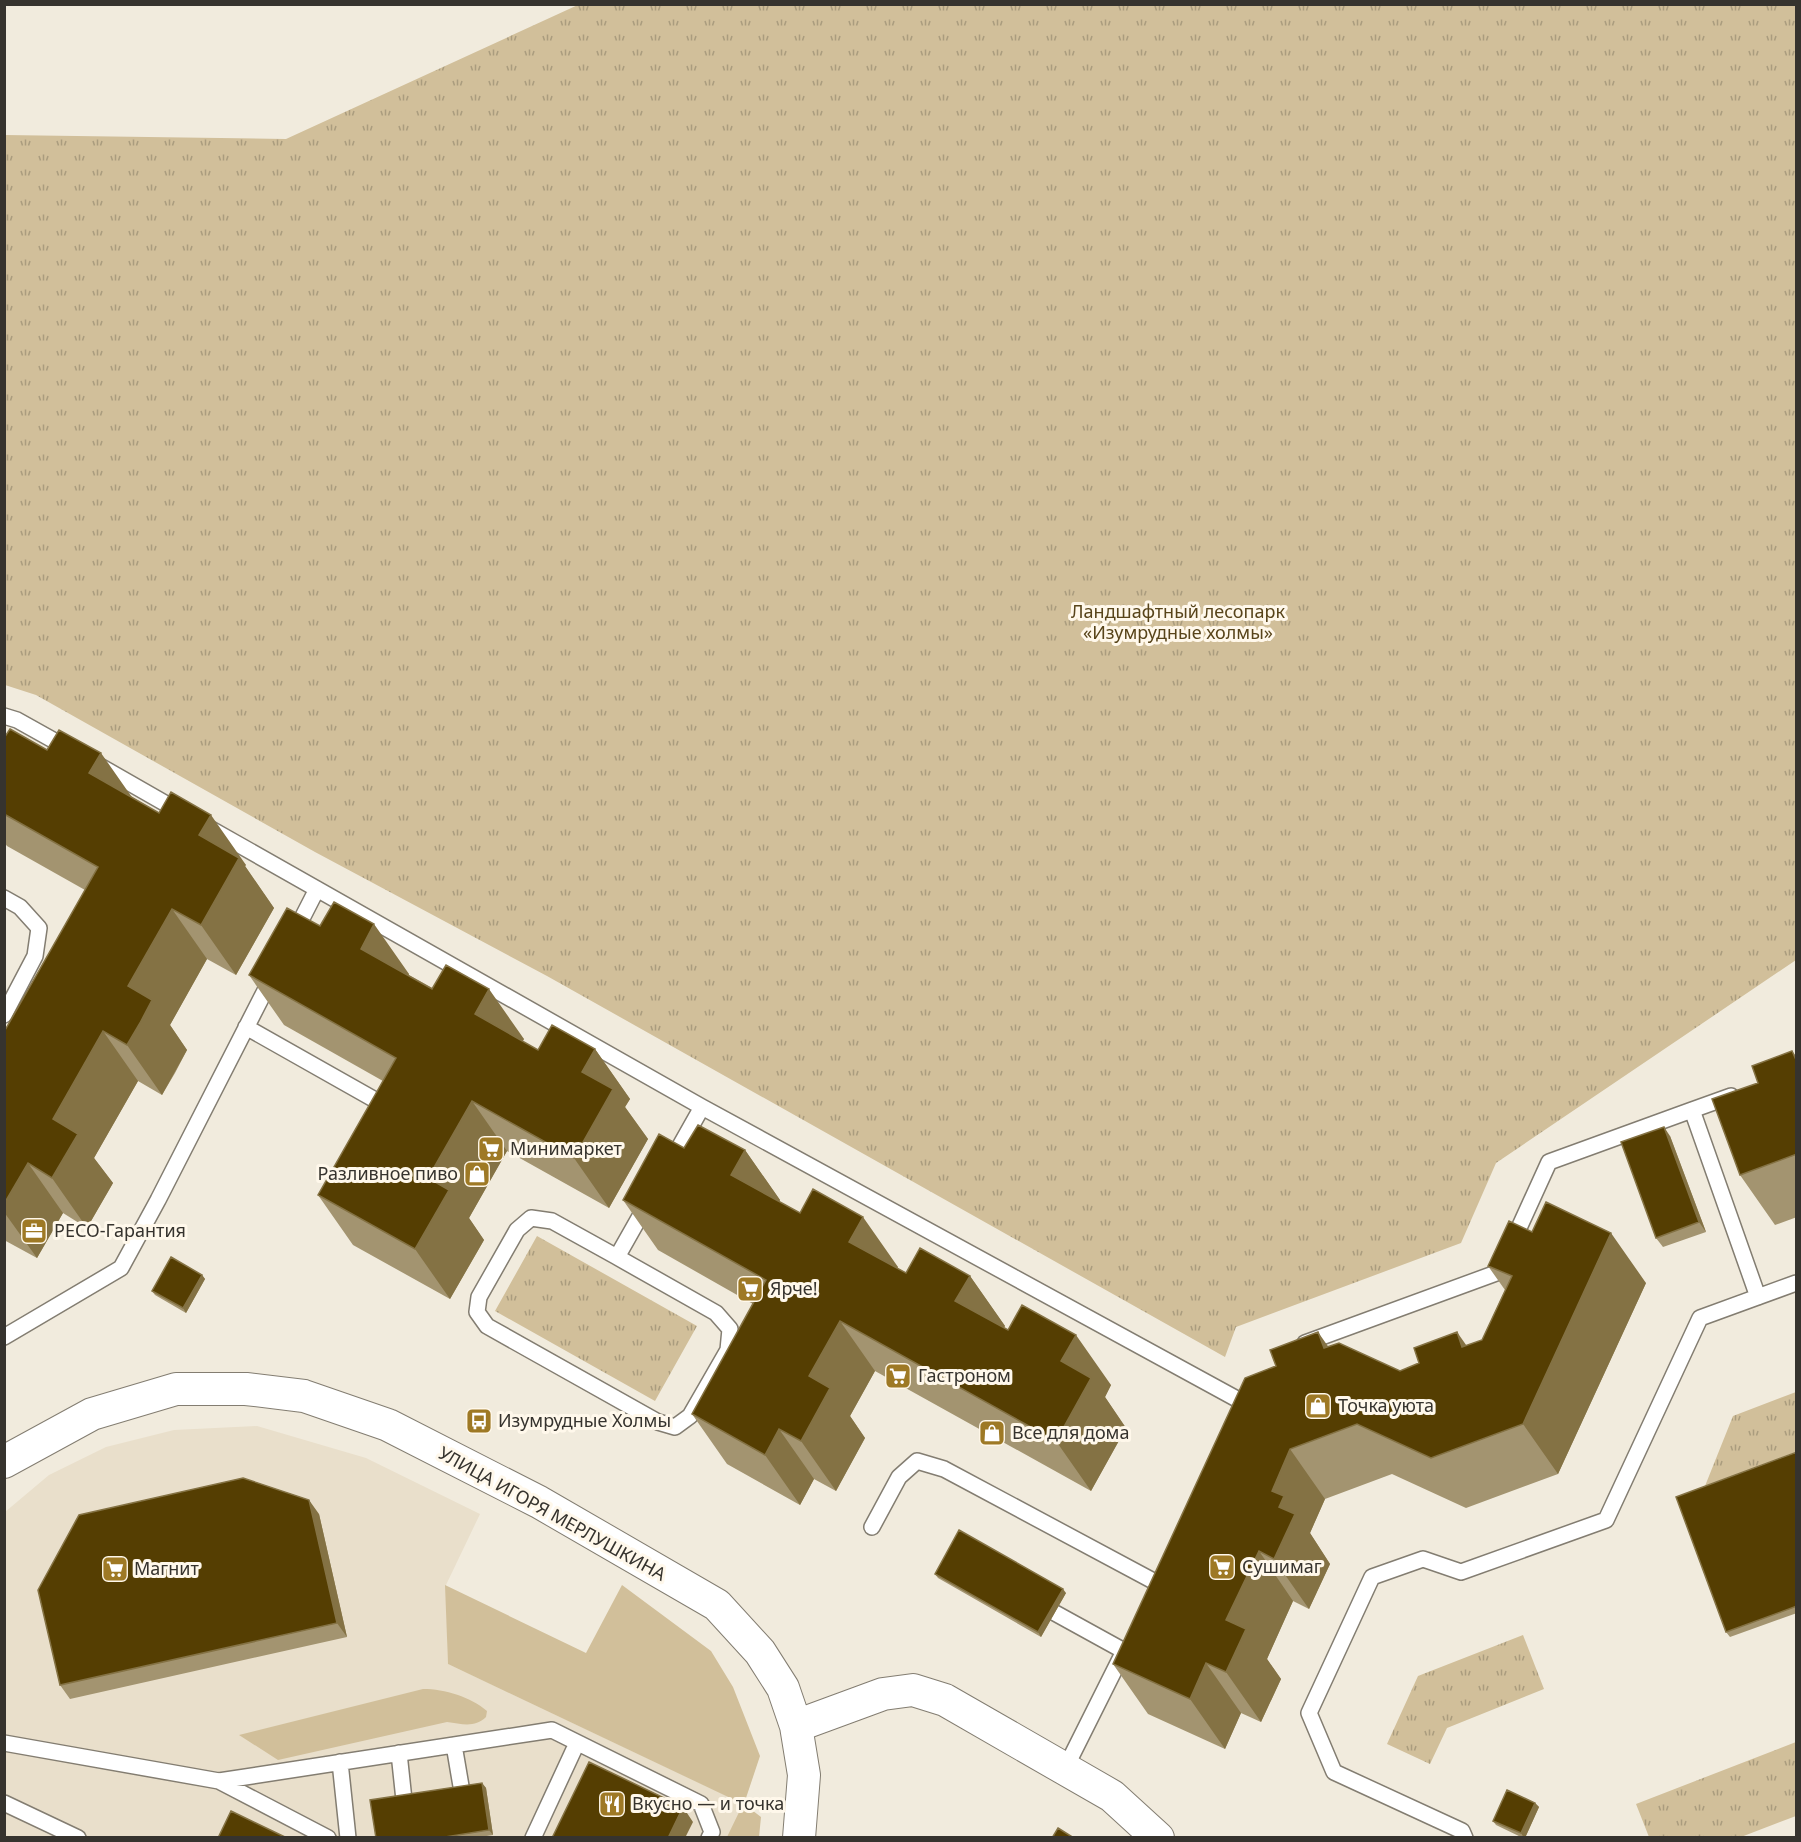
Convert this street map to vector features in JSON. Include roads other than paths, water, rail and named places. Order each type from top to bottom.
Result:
[{"type":"street","name":"УЛИЦА ИГОРЯ МЕРЛУШКИНА","points":[[4,1462],[92,1414],[176,1389],[246,1389],[304,1396],[388,1425],[539,1502],[717,1605],[760,1652],[783,1688],[796,1725],[804,1775],[799,1838]]},
{"type":"street","points":[[796,1725],[883,1694],[913,1690],[945,1700],[1112,1796],[1158,1837]]},
{"type":"lane","points":[[9,734],[11,718],[702,1107],[1247,1405]]},
{"type":"lane","points":[[4,1337],[121,1268],[317,889]]},
{"type":"lane","points":[[4,898],[20,907],[39,928],[35,956],[4,1015]]},
{"type":"lane","points":[[246,1027],[384,1105],[372,1125]]},
{"type":"lane","points":[[1294,1352],[1300,1345],[1498,1272],[1549,1162],[1744,1091]]},
{"type":"lane","points":[[617,1257],[702,1107]]},
{"type":"lane","points":[[1692,1110],[1758,1297]]},
{"type":"lane","points":[[1643,1127],[1650,1144]]},
{"type":"lane","points":[[531,1218],[552,1221],[617,1257],[716,1313],[730,1329],[728,1350],[690,1416],[675,1427],[658,1422],[487,1326],[477,1312],[479,1297],[517,1230],[531,1218]]},
{"type":"lane","points":[[1465,1838],[1462,1831],[1334,1772],[1309,1713],[1372,1577],[1423,1559],[1461,1572],[1606,1520],[1700,1317],[1797,1283]]},
{"type":"lane","points":[[872,1527],[899,1478],[917,1461],[944,1469],[1158,1583]]},
{"type":"lane","points":[[1055,1613],[1126,1646],[1065,1769]]},
{"type":"lane","points":[[219,1781],[552,1730],[701,1804],[712,1832],[709,1838]]},
{"type":"lane","points":[[4,1743],[219,1781],[328,1838]]},
{"type":"lane","points":[[533,1838],[578,1743]]},
{"type":"lane","points":[[454,1745],[462,1792]]},
{"type":"lane","points":[[399,1753],[404,1800]]},
{"type":"lane","points":[[340,1762],[348,1838]]},
{"type":"lane","points":[[4,1803],[78,1838]]},
{"type":"place","name":"Минимаркет","points":[[491,1149]]},
{"type":"place","name":"Разливное пиво","points":[[477,1174]]},
{"type":"place","name":"РЕСО-Гарантия","points":[[34,1231]]},
{"type":"place","name":"Ярче!","points":[[750,1289]]},
{"type":"place","name":"Гастроном","points":[[898,1376]]},
{"type":"place","name":"Точка уюта","points":[[1318,1406]]},
{"type":"place","name":"Изумрудные Холмы","points":[[479,1421]]},
{"type":"place","name":"Все для дома","points":[[992,1433]]},
{"type":"place","name":"Сушимаг","points":[[1222,1567]]},
{"type":"place","name":"Магнит","points":[[115,1569]]},
{"type":"place","name":"Вкусно — и точка","points":[[612,1804]]},
{"type":"park label","name":"Ландшафтный лесопарк «Изумрудные холмы»","points":[[1178,622]]}]
